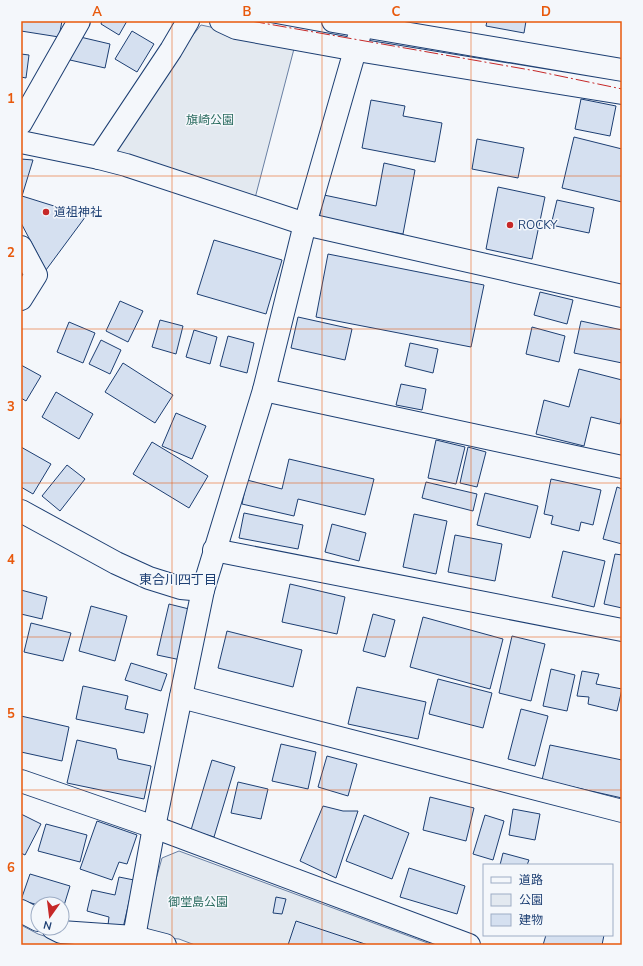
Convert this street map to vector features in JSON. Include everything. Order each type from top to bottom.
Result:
[{"type":"street","points":[[21,123],[79,21]]},
{"type":"street","points":[[99,158],[171,50],[188,21]]},
{"type":"street","points":[[221,21],[236,28],[357,50],[622,93]]},
{"type":"street","points":[[333,21],[622,70]]},
{"type":"street","points":[[134,937],[154,827],[203,590],[264,390],[305,224],[357,50],[362,26]]},
{"type":"street","points":[[21,142],[126,165],[305,224],[622,296]]},
{"type":"street","points":[[21,247],[36,275],[21,299]]},
{"type":"street","points":[[264,390],[622,467]]},
{"type":"street","points":[[21,510],[116,563],[149,578],[181,588],[203,590]]},
{"type":"street","points":[[214,550],[622,630]]},
{"type":"street","points":[[181,697],[622,812]]},
{"type":"street","points":[[21,781],[154,827],[469,945]]},
{"type":"street","points":[[21,911],[30,916]]},
{"type":"street","points":[[70,933],[134,937],[165,945]]},
{"type":"green space","name":"旗崎公園","points":[[201,25],[295,45],[254,202],[112,153],[177,55]]},
{"type":"green space","name":"御堂島公園","points":[[179,851],[433,945],[195,945],[179,939],[153,937],[144,922],[162,858]]},
{"type":"green space","points":[[21,925],[30,930],[30,936],[44,936],[72,945],[21,945]]},
{"type":"building","points":[[21,21],[62,21],[59,37],[21,31]]},
{"type":"building","points":[[102,21],[127,21],[119,35],[101,24]]},
{"type":"building","points":[[487,21],[526,21],[524,33],[486,26]]},
{"type":"building","points":[[132,31],[154,44],[137,72],[115,59]]},
{"type":"building","points":[[76,36],[110,44],[105,68],[70,60]]},
{"type":"building","points":[[21,54],[29,55],[26,78],[21,77]]},
{"type":"building","points":[[581,99],[616,106],[610,136],[575,129]]},
{"type":"building","points":[[371,100],[405,106],[403,116],[442,123],[435,162],[362,148]]},
{"type":"building","points":[[574,137],[622,149],[622,202],[562,188]]},
{"type":"building","points":[[477,139],[524,148],[518,178],[472,169]]},
{"type":"building","name":"道祖神社","points":[[21,159],[33,160],[22,196],[86,216],[46,270],[21,223]]},
{"type":"building","points":[[384,163],[415,170],[403,234],[319,218],[324,195],[376,206]]},
{"type":"building","points":[[498,187],[545,197],[532,259],[486,249]]},
{"type":"building","points":[[557,200],[594,208],[589,233],[551,225]]},
{"type":"building","points":[[214,240],[282,260],[266,314],[197,294]]},
{"type":"building","points":[[328,254],[484,285],[471,347],[316,317]]},
{"type":"building","points":[[540,292],[573,300],[567,324],[534,315]]},
{"type":"building","points":[[120,301],[143,311],[128,342],[106,331]]},
{"type":"building","points":[[298,317],[352,329],[345,360],[291,348]]},
{"type":"building","points":[[160,320],[183,326],[176,354],[152,347]]},
{"type":"building","points":[[581,321],[622,330],[622,363],[574,353]]},
{"type":"building","points":[[69,322],[95,333],[83,363],[57,352]]},
{"type":"building","points":[[532,327],[565,336],[559,362],[526,354]]},
{"type":"building","points":[[194,330],[217,337],[210,364],[186,357]]},
{"type":"building","points":[[228,336],[254,343],[247,373],[220,366]]},
{"type":"building","points":[[101,340],[121,350],[110,374],[89,364]]},
{"type":"building","points":[[410,343],[438,349],[433,373],[405,366]]},
{"type":"building","points":[[123,363],[173,395],[155,423],[105,392]]},
{"type":"building","points":[[21,365],[41,376],[26,401],[21,398]]},
{"type":"building","points":[[579,369],[622,380],[622,415],[620,424],[591,417],[584,446],[536,434],[544,400],[569,407]]},
{"type":"building","points":[[401,384],[426,389],[422,410],[396,405]]},
{"type":"building","points":[[56,392],[93,414],[79,439],[42,417]]},
{"type":"building","points":[[176,413],[206,426],[192,459],[162,446]]},
{"type":"building","points":[[436,440],[465,447],[456,484],[428,478]]},
{"type":"building","points":[[152,442],[208,476],[189,508],[133,474]]},
{"type":"building","points":[[21,447],[51,464],[33,494],[21,487]]},
{"type":"building","points":[[468,447],[486,452],[477,487],[460,483]]},
{"type":"building","points":[[289,459],[374,479],[365,515],[298,499],[294,516],[242,504],[247,480],[282,489]]},
{"type":"building","points":[[67,465],[85,479],[60,511],[42,496]]},
{"type":"building","points":[[551,479],[601,490],[593,525],[581,522],[579,531],[551,524],[553,516],[544,514]]},
{"type":"building","points":[[426,482],[477,494],[473,511],[422,498]]},
{"type":"building","points":[[617,487],[622,489],[622,544],[603,539]]},
{"type":"building","points":[[485,493],[538,506],[530,538],[477,525]]},
{"type":"building","points":[[244,513],[303,525],[298,549],[239,538]]},
{"type":"building","points":[[414,514],[447,521],[436,574],[403,567]]},
{"type":"building","points":[[332,524],[366,533],[359,561],[325,552]]},
{"type":"building","points":[[455,535],[502,544],[495,581],[448,572]]},
{"type":"building","points":[[563,551],[605,561],[594,607],[552,597]]},
{"type":"building","points":[[615,554],[622,555],[622,608],[604,604]]},
{"type":"building","points":[[290,584],[345,597],[337,634],[282,622]]},
{"type":"building","points":[[21,590],[47,597],[42,619],[21,614]]},
{"type":"building","points":[[169,604],[193,610],[181,660],[157,655]]},
{"type":"building","points":[[91,606],[127,616],[115,661],[79,651]]},
{"type":"building","points":[[373,614],[395,620],[385,657],[363,651]]},
{"type":"building","points":[[423,617],[503,639],[490,689],[410,667]]},
{"type":"building","points":[[31,623],[71,633],[63,661],[24,652]]},
{"type":"building","points":[[227,631],[302,650],[293,687],[218,668]]},
{"type":"building","points":[[512,636],[545,644],[531,701],[499,693]]},
{"type":"building","points":[[131,663],[167,674],[161,691],[125,680]]},
{"type":"building","points":[[551,669],[575,675],[567,711],[543,706]]},
{"type":"building","points":[[582,671],[599,674],[596,684],[622,689],[617,711],[588,704],[589,697],[577,696]]},
{"type":"building","points":[[438,679],[492,693],[483,728],[429,714]]},
{"type":"building","points":[[83,686],[128,696],[125,709],[148,714],[144,733],[76,719]]},
{"type":"building","points":[[357,687],[426,702],[418,739],[348,724]]},
{"type":"building","points":[[521,709],[548,716],[535,766],[508,759]]},
{"type":"building","points":[[21,716],[69,727],[62,761],[21,752]]},
{"type":"building","points":[[77,740],[116,749],[118,759],[151,766],[144,799],[67,783]]},
{"type":"building","points":[[281,744],[316,752],[308,789],[272,781]]},
{"type":"building","points":[[550,745],[622,760],[622,798],[542,780]]},
{"type":"building","points":[[327,756],[357,764],[348,796],[318,787]]},
{"type":"building","points":[[212,760],[235,767],[214,837],[191,830]]},
{"type":"building","points":[[238,782],[268,789],[261,819],[231,813]]},
{"type":"building","points":[[430,797],[474,808],[466,841],[423,830]]},
{"type":"building","points":[[323,806],[343,811],[358,811],[336,878],[300,861]]},
{"type":"building","points":[[513,809],[540,814],[535,840],[509,835]]},
{"type":"building","points":[[21,814],[41,824],[25,855],[21,853]]},
{"type":"building","points":[[364,815],[409,833],[392,879],[346,861]]},
{"type":"building","points":[[485,815],[504,821],[493,860],[473,854]]},
{"type":"building","points":[[97,821],[137,835],[127,864],[119,862],[112,880],[80,869]]},
{"type":"building","points":[[46,824],[87,835],[80,862],[38,851]]},
{"type":"building","points":[[503,853],[529,860],[527,864],[500,864]]},
{"type":"building","points":[[409,868],[465,886],[457,914],[400,897]]},
{"type":"building","points":[[30,874],[70,886],[67,896],[30,896],[30,903],[21,900]]},
{"type":"building","points":[[119,877],[134,880],[123,928],[108,925],[109,917],[87,911],[92,890],[115,895]]},
{"type":"building","points":[[276,897],[286,899],[282,914],[273,913]]},
{"type":"building","points":[[296,921],[368,945],[288,945]]},
{"type":"building","points":[[546,936],[604,936],[602,945],[543,945]]},
{"type":"power","points":[[251,21],[536,71],[622,89]]},
{"type":"place","name":"道祖神社","points":[[46,212]]},
{"type":"place","name":"ROCKY","points":[[510,225]]},
{"type":"district","name":"東合川四丁目","points":[[178,580]]}]
